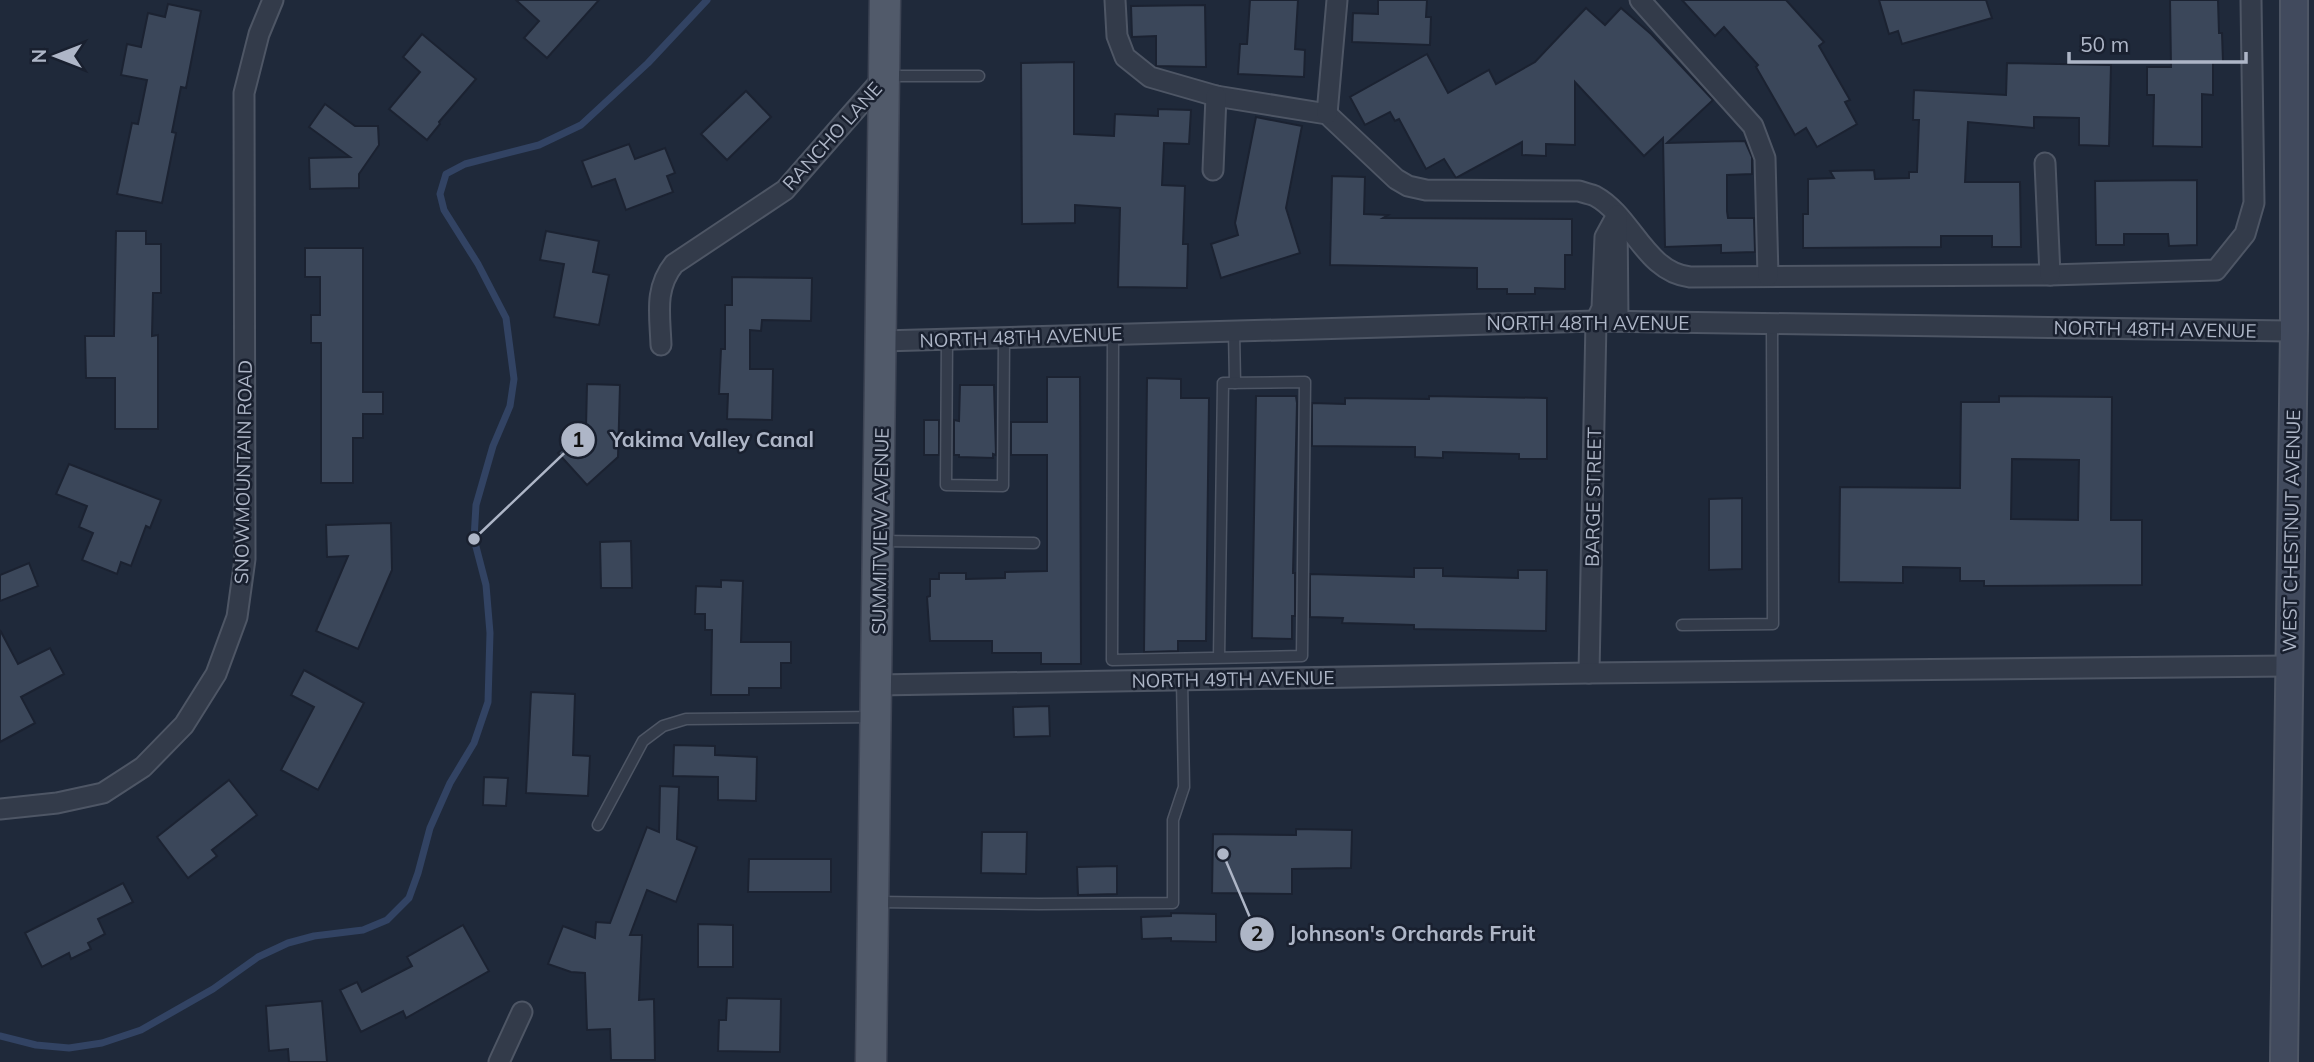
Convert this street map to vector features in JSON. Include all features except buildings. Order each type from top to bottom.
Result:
[{"type":"main road","name":"SUMMITVIEW AVENUE","points":[[871,1062],[886,0]]},
{"type":"street","name":"SNOWMOUNTAIN ROAD","points":[[0,808],[57,803],[103,793],[143,767],[184,725],[216,674],[237,617],[245,559],[244,93],[259,34],[273,0]]},
{"type":"street","points":[[1115,0],[1117,36],[1125,57],[1150,77],[1216,96],[1327,114],[1396,179],[1408,186],[1426,190],[1579,191],[1596,196],[1617,215],[1656,260],[1679,276],[2050,275],[2216,270],[2245,234],[2254,203],[2251,0]]},
{"type":"street","points":[[1327,114],[1337,0]]},
{"type":"street","points":[[1640,0],[1753,126],[1765,158],[1768,276]]},
{"type":"street","name":"WEST CHESTNUT AVENUE","points":[[2284,1062],[2290,666],[2304,331],[2294,0]]},
{"type":"street","name":"RANCHO LANE","points":[[661,345],[660,300],[664,277],[674,264],[785,190],[885,76]]},
{"type":"street","points":[[1213,170],[1216,96]]},
{"type":"street","points":[[2045,163],[2050,275]]},
{"type":"street","points":[[1617,215],[1618,321]]},
{"type":"street","name":"BARGE STREET","points":[[1589,673],[1596,321],[1602,309],[1605,237],[1617,215]]},
{"type":"street","name":"NORTH 48TH AVENUE","points":[[882,341],[1596,321],[2304,331]]},
{"type":"street","name":"NORTH 49TH AVENUE","points":[[877,685],[1589,673],[2290,666]]},
{"type":"street","points":[[499,1062],[522,1012]]},
{"type":"lane","points":[[885,76],[979,76]]},
{"type":"lane","points":[[1682,625],[1773,624],[1772,323]]},
{"type":"lane","points":[[1234,331],[1234,383]]},
{"type":"lane","points":[[1113,335],[1112,660],[1219,658],[1302,656],[1305,382],[1223,383],[1219,658]]},
{"type":"lane","points":[[947,340],[946,485],[1003,486],[1004,338]]},
{"type":"lane","points":[[880,541],[1034,543]]},
{"type":"lane","points":[[874,902],[1173,903],[1173,820],[1184,787],[1182,680]]},
{"type":"lane","points":[[598,825],[643,741],[663,726],[686,719],[877,717]]},
{"type":"waterway","points":[[0,1036],[36,1045],[69,1048],[102,1043],[141,1030],[213,989],[258,957],[288,943],[314,936],[363,930],[387,920],[409,898],[430,828],[450,783],[474,743],[488,702],[490,633],[486,585],[474,539],[476,505],[493,446],[510,406],[514,379],[506,318],[478,264],[444,210],[440,194],[446,174],[465,164],[539,145],[581,125],[648,63],[707,0]]},
{"type":"place","name":"Yakima Valley Canal","points":[[474,539]]},
{"type":"place","name":"Johnson's Orchards Fruit","points":[[1223,854]]}]
